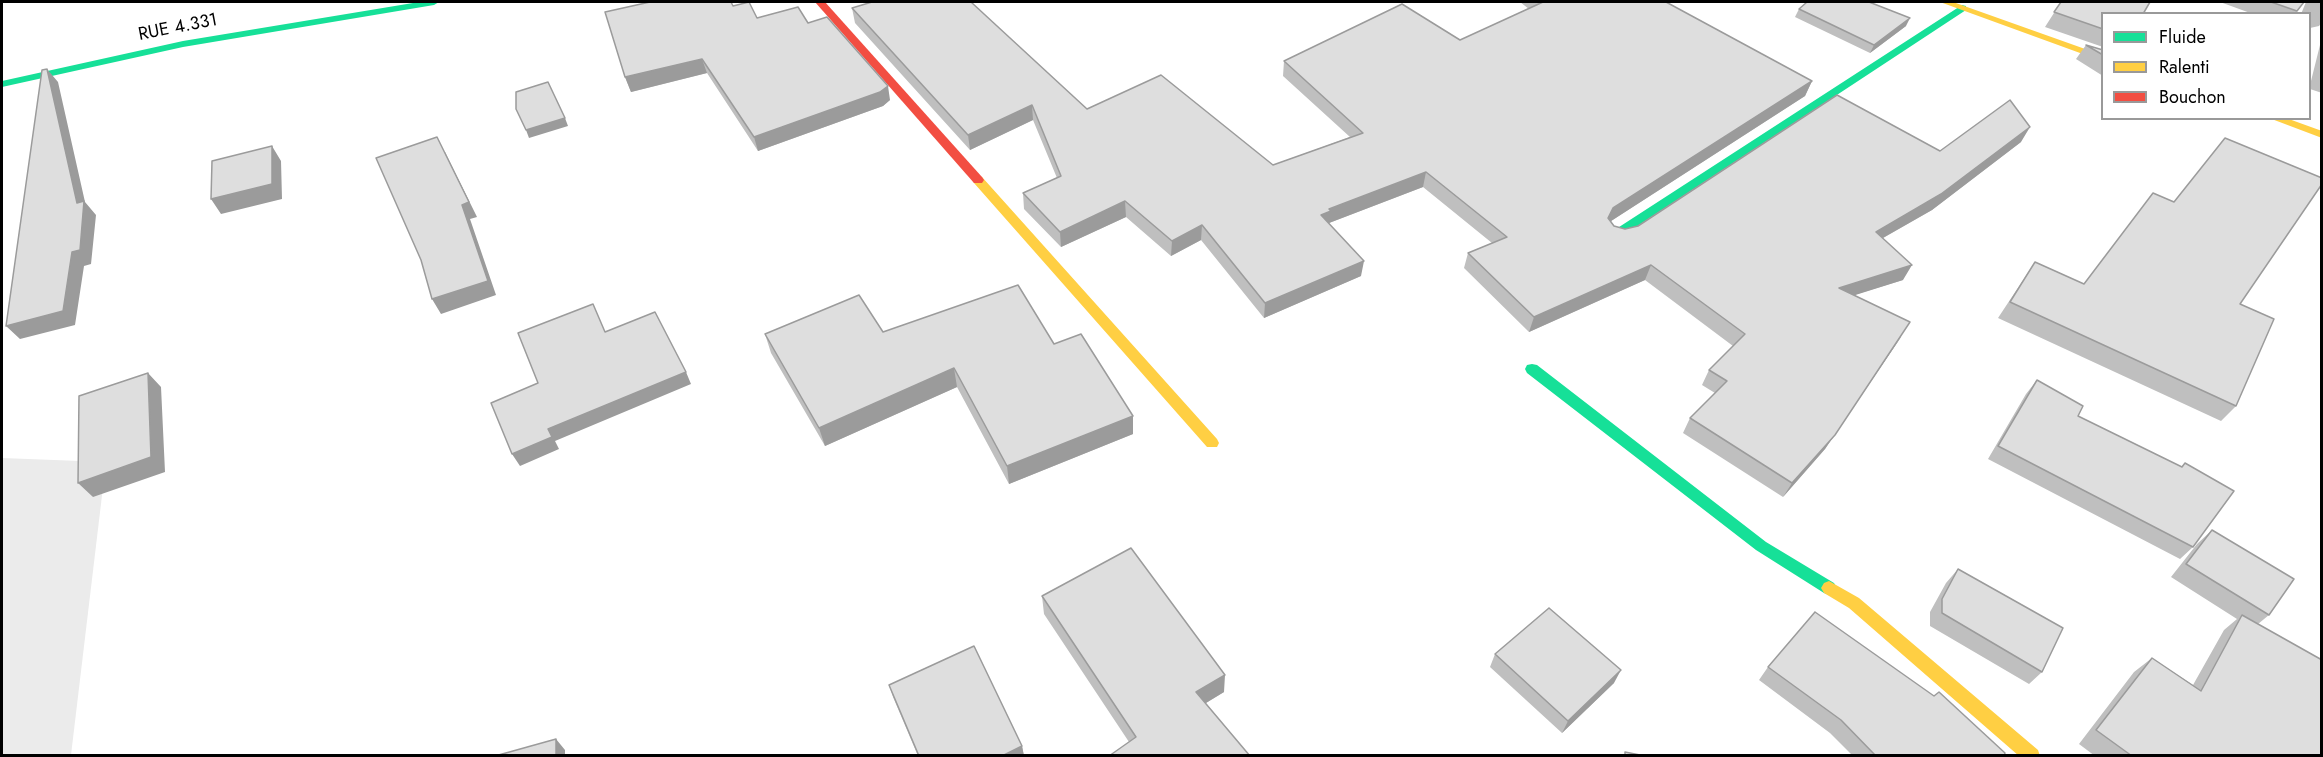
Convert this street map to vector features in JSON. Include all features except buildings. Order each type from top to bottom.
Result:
[{"type":"street","name":"RUE 4.331","points":[[2,84],[183,44],[369,7],[434,2]]},
{"type":"street","points":[[820,2],[1212,443]]},
{"type":"street","points":[[1945,2],[2101,57]]},
{"type":"street","points":[[2311,19],[2318,2]]},
{"type":"street","points":[[1620,232],[1962,8]]},
{"type":"street","points":[[2280,120],[2322,135]]},
{"type":"street","points":[[1532,369],[1761,546],[1854,603],[2032,756]]},
{"type":"shaded area","points":[[2,458],[106,462],[71,755],[2,756]]},
{"type":"traffic: fast","points":[[2,84],[183,44],[434,2]]},
{"type":"traffic: fast","points":[[1620,232],[1962,8]]},
{"type":"traffic: fast","points":[[1532,369],[1761,546],[1829,588]]},
{"type":"traffic: slow","points":[[1945,2],[2101,58]]},
{"type":"traffic: slow","points":[[2280,120],[2322,135]]},
{"type":"traffic: slow","points":[[978,180],[1212,443]]},
{"type":"traffic: slow","points":[[1829,588],[1854,603],[2032,756]]},
{"type":"traffic: jam","points":[[820,2],[978,180]]}]
